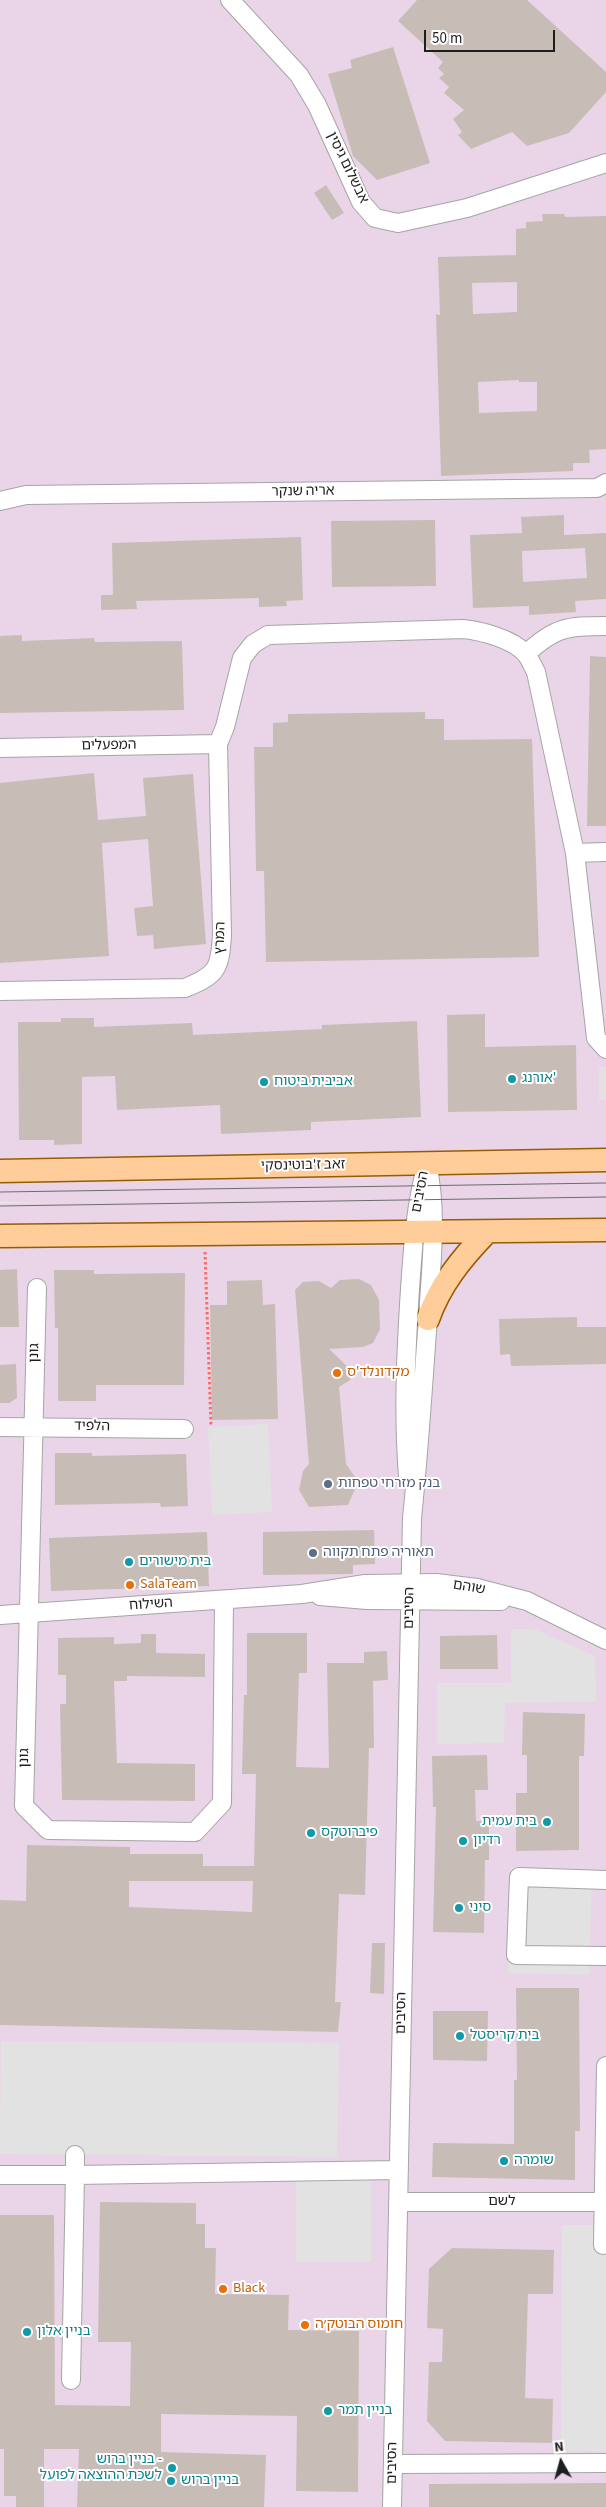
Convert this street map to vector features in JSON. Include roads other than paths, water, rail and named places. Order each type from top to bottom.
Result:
[{"type":"main road","name":"זאב ז'בוטינסקי","points":[[0,1171],[606,1160]]},
{"type":"main road","points":[[0,1236],[424,1234],[606,1230]]},
{"type":"main road","points":[[428,1319],[435,1300],[446,1281],[486,1233]]},
{"type":"street","name":"אבשלום גיסין","points":[[230,0],[299,75],[317,105],[361,202],[375,218],[398,223],[467,208],[606,163]]},
{"type":"street","name":"אריה שנקר","points":[[0,502],[26,495],[597,488],[606,483]]},
{"type":"street","points":[[526,654],[546,636],[560,629],[606,626]]},
{"type":"street","points":[[218,744],[226,727],[242,658],[253,644],[268,635],[464,629],[479,631],[503,639],[526,654],[536,672],[543,697],[575,853],[596,1038],[606,1049]]},
{"type":"street","name":"המפעלים","points":[[0,748],[218,744]]},
{"type":"street","name":"המרץ","points":[[0,992],[185,988],[207,979],[220,961],[222,935],[218,744]]},
{"type":"street","points":[[575,853],[606,852]]},
{"type":"street","name":"הסיבים","points":[[392,2507],[410,1583],[412,1518],[428,1319],[421,1186],[428,1163]]},
{"type":"street","name":"הסיבים","points":[[412,1518],[407,1454],[407,1337],[424,1234]]},
{"type":"street","name":"גונן","points":[[36,1288],[24,1806],[48,1830],[195,1832],[222,1803],[224,1600]]},
{"type":"street","name":"הלפיד","points":[[0,1427],[184,1428]]},
{"type":"street","name":"השילוח","points":[[0,1615],[302,1594],[365,1584],[410,1583]]},
{"type":"street","name":"שוהם","points":[[410,1583],[458,1585],[527,1601],[606,1640]]},
{"type":"street","name":"השילוח","points":[[302,1594],[341,1599],[410,1601]]},
{"type":"street","name":"שוהם","points":[[410,1601],[527,1601]]},
{"type":"street","points":[[606,1880],[519,1877],[516,1955],[606,1956]]},
{"type":"street","points":[[603,2244],[606,2066]]},
{"type":"street","points":[[70,2380],[75,2155]]},
{"type":"street","points":[[0,2175],[399,2170]]},
{"type":"street","name":"לשם","points":[[398,2202],[604,2202]]},
{"type":"street","points":[[393,2464],[606,2463]]},
{"type":"tram line","points":[[0,1192],[606,1183]]},
{"type":"tram line","points":[[0,1206],[606,1197]]},
{"type":"place","name":"אורנג'","points":[[512,1079]]},
{"type":"place","name":"אביבית ביטוח","points":[[264,1082]]},
{"type":"place","name":"מקדונלד'ס","points":[[337,1373]]},
{"type":"place","name":"בנק מזרחי טפחות","points":[[328,1484]]},
{"type":"place","name":"תאוריה פתח תקווה","points":[[313,1553]]},
{"type":"place","name":"בית מישורים","points":[[129,1562]]},
{"type":"place","name":"SalaTeam","points":[[130,1585]]},
{"type":"place","name":"בית עמית","points":[[547,1822]]},
{"type":"place","name":"פיברוטקס","points":[[311,1833]]},
{"type":"place","name":"רדיון","points":[[463,1841]]},
{"type":"place","name":"סיני","points":[[459,1908]]},
{"type":"place","name":"בית קריסטל","points":[[460,2036]]},
{"type":"place","name":"שומרה","points":[[504,2161]]},
{"type":"place","name":"Black","points":[[223,2289]]},
{"type":"place","name":"חומוס הבוטק׳ה","points":[[305,2325]]},
{"type":"place","name":"בניין אלון","points":[[27,2332]]},
{"type":"place","name":"בניין תמר","points":[[328,2411]]},
{"type":"place","name":"בניין ברוש - לשכת ההוצאה לפועל","points":[[172,2468]]},
{"type":"place","name":"בניין ברוש","points":[[171,2481]]}]
